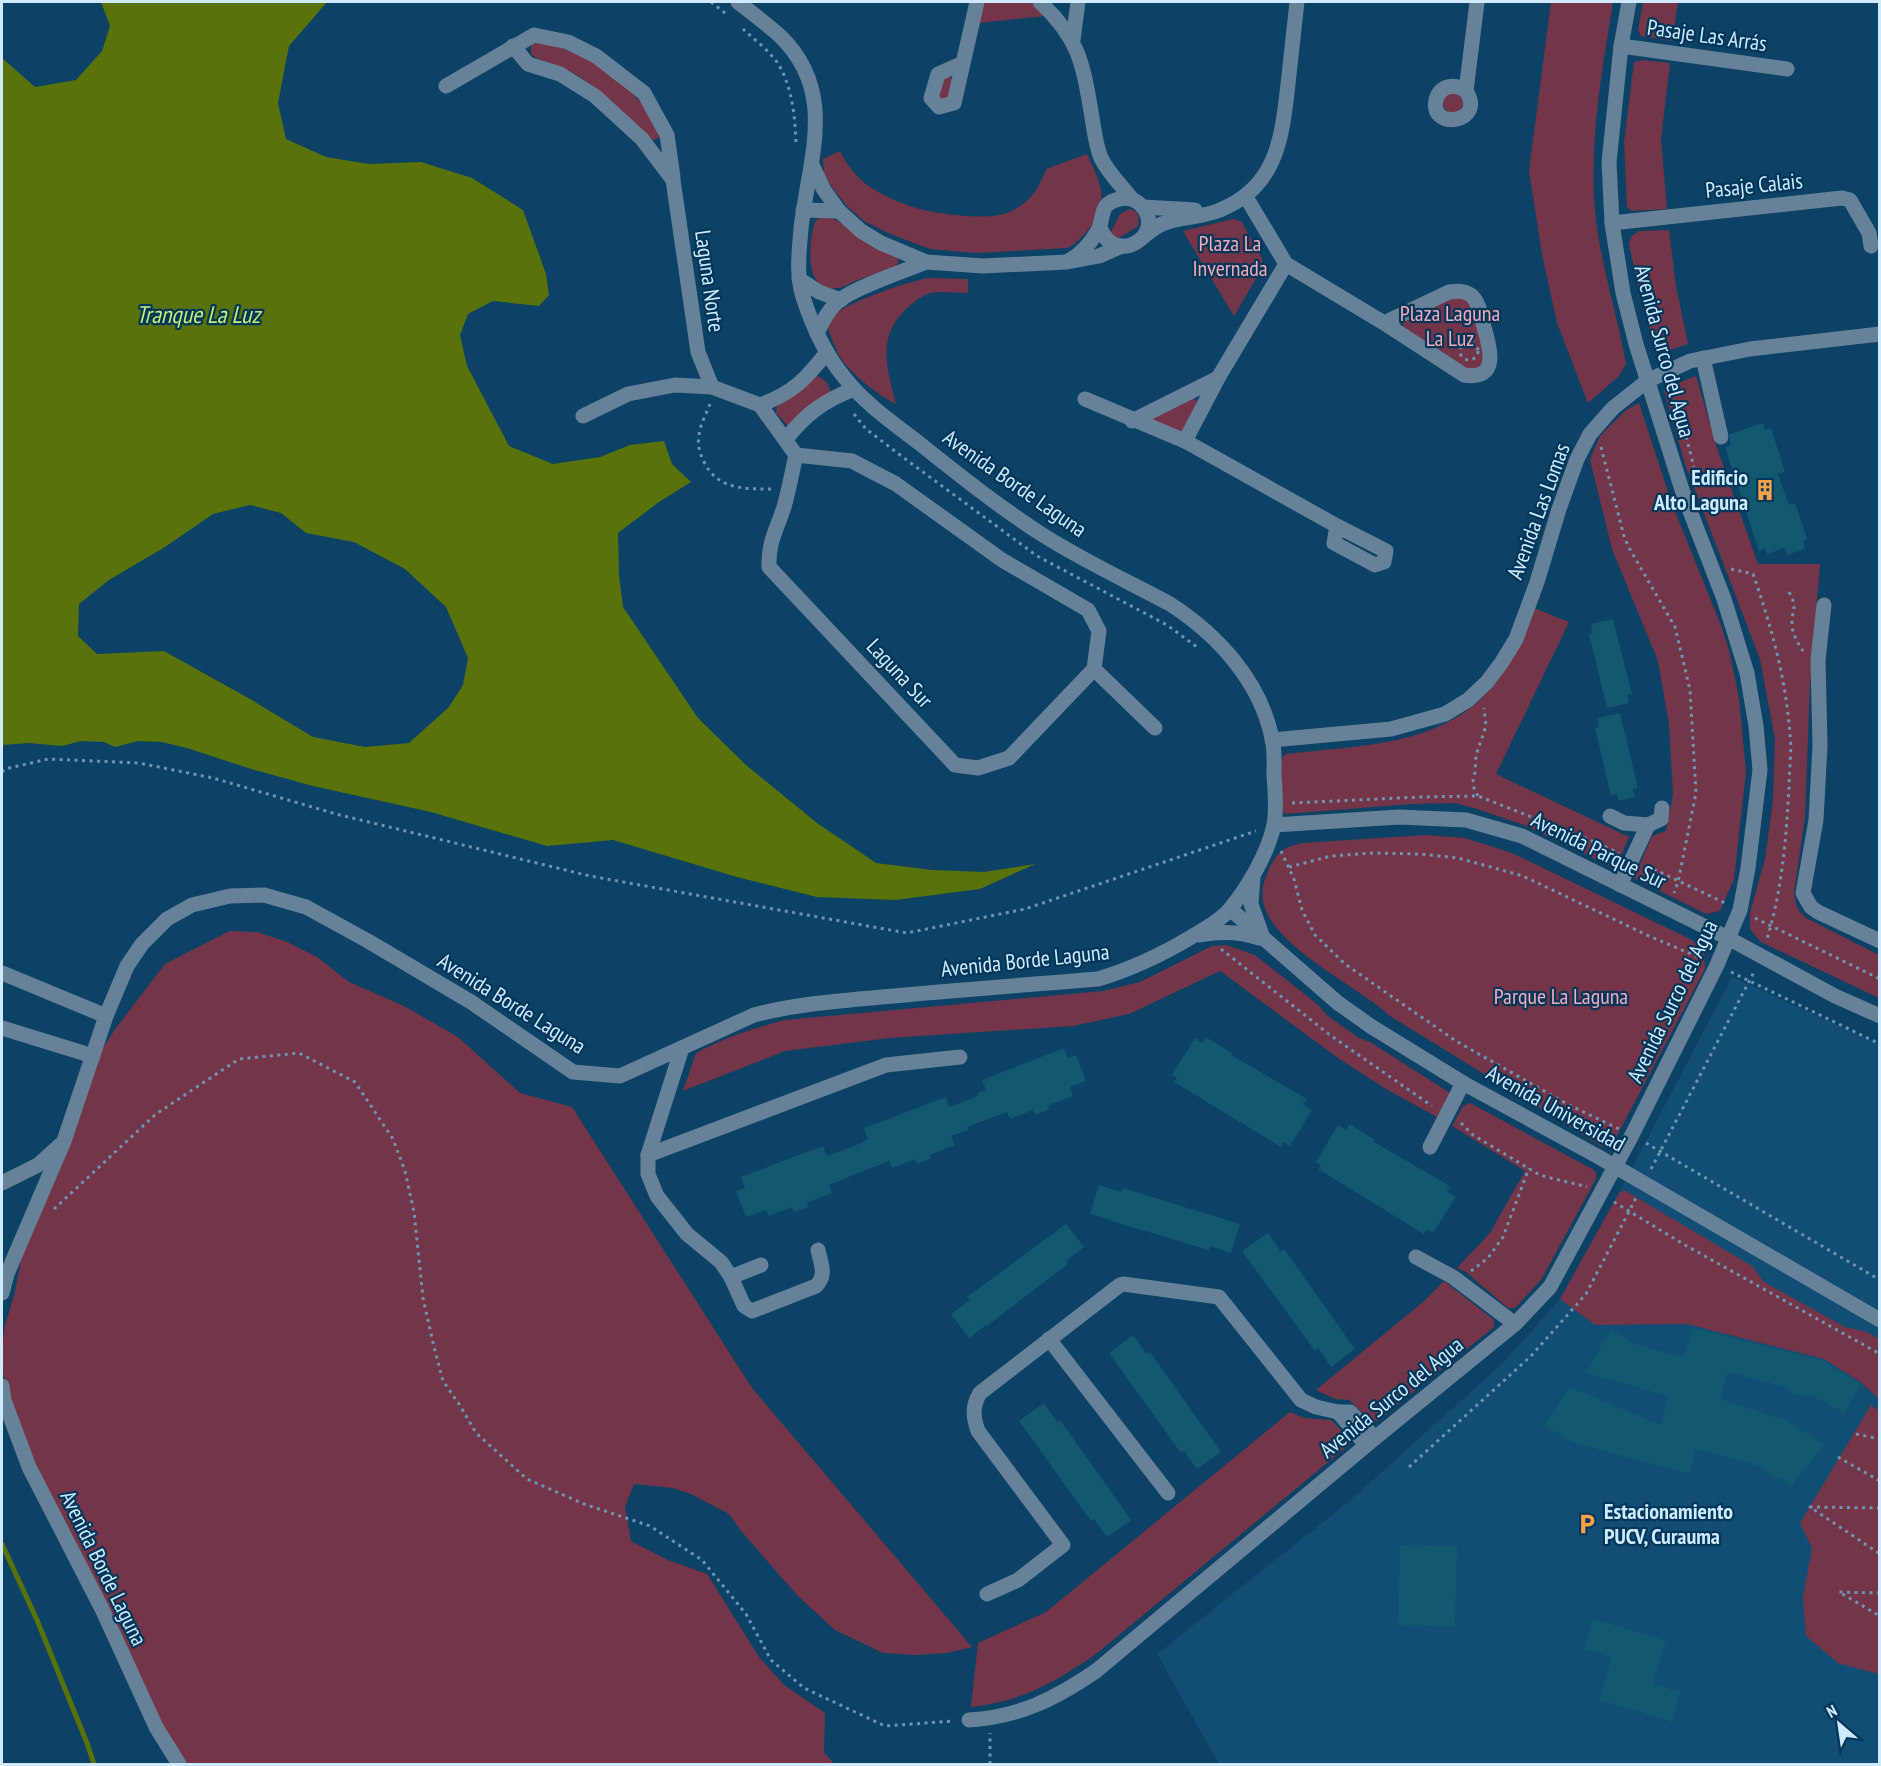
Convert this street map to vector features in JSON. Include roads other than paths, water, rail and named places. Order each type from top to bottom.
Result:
[{"type":"street","name":"Avenida Borde Laguna","points":[[2,1293],[11,1266],[64,1141],[106,1016],[127,966],[142,944],[166,920],[192,905],[230,896],[264,895],[306,908],[368,941],[471,1002],[573,1071],[620,1076],[754,1015],[801,1005],[924,992],[1098,979],[1125,971],[1198,936],[1214,923],[1230,909],[1263,858],[1274,825],[1276,804],[1272,740],[1266,717],[1245,676],[1231,657],[1202,626],[1170,604],[1046,537],[962,476],[878,410],[854,388],[843,377],[827,352],[802,296],[799,279],[803,210],[816,129],[813,94],[799,61],[780,36],[738,2]]},
{"type":"street","points":[[963,63],[977,2]]},
{"type":"street","points":[[1040,2],[1054,14],[1073,40],[1084,70],[1101,158],[1137,203],[1148,222],[1143,237]]},
{"type":"street","points":[[1073,40],[1078,2]]},
{"type":"street","points":[[1100,227],[1103,234],[1114,244],[1130,246],[1164,223],[1219,211],[1246,196],[1261,181],[1279,143],[1284,119],[1297,2]]},
{"type":"street","points":[[1466,91],[1474,2]]},
{"type":"street","name":"Avenida Surco del Agua","points":[[969,1720],[1021,1711],[1071,1688],[1096,1671],[1515,1324],[1550,1287],[1616,1167],[1717,965],[1740,910],[1748,868],[1760,770],[1756,726],[1744,663],[1724,599],[1683,493],[1647,381],[1623,293],[1612,223],[1609,162],[1621,46],[1629,2]]},
{"type":"street","name":"Laguna Norte","points":[[446,86],[534,35],[568,42],[596,56],[644,93],[667,135],[698,352],[714,388]]},
{"type":"street","name":"Laguna Norte","points":[[513,46],[528,64],[560,74],[595,96],[642,139],[673,180]]},
{"type":"street","name":"Pasaje Las Arrás","points":[[1621,46],[1786,69]]},
{"type":"street","points":[[812,165],[824,190],[839,211],[861,231],[881,243],[926,262],[982,266],[1067,262],[1099,256],[1122,246]]},
{"type":"street","points":[[1107,167],[1110,203]]},
{"type":"street","points":[[1246,196],[1286,264],[1464,375],[1482,373],[1489,365],[1491,352],[1478,305],[1467,292],[1449,291],[1384,323]]},
{"type":"street","points":[[1067,262],[1088,246],[1100,227],[1102,213],[1110,203],[1124,198],[1137,203],[1219,211]]},
{"type":"street","name":"Pasaje Calais","points":[[1612,223],[1842,198],[1850,200],[1869,233],[1871,246]]},
{"type":"street","points":[[803,210],[839,211]]},
{"type":"street","points":[[817,333],[826,314],[841,300],[926,262]]},
{"type":"street","points":[[1185,441],[1218,378],[1286,264]]},
{"type":"street","points":[[799,279],[819,292],[841,300]]},
{"type":"street","name":"Avenida Las Lomas","points":[[1272,740],[1391,729],[1445,714],[1468,700],[1502,662],[1516,639],[1537,582],[1558,509],[1577,459],[1590,434],[1613,408],[1647,381],[1689,361],[1703,358],[1750,349],[1880,334]]},
{"type":"street","points":[[760,405],[777,399],[794,389],[827,352]]},
{"type":"street","points":[[1703,358],[1722,438]]},
{"type":"street","points":[[1132,421],[1218,378]]},
{"type":"street","points":[[583,416],[628,394],[675,386],[714,388],[760,405],[796,454],[852,461],[896,484],[1002,560],[1088,610],[1099,631],[1094,669],[1155,728]]},
{"type":"street","points":[[786,439],[812,410],[854,388]]},
{"type":"street","points":[[1085,399],[1132,421],[1185,441],[1337,526]]},
{"type":"street","name":"Laguna Sur","points":[[796,454],[784,507],[772,536],[769,567],[955,765],[978,768],[1009,758],[1094,669]]},
{"type":"street","points":[[1824,604],[1818,660],[1820,746],[1816,820],[1803,893],[1811,907],[1818,912],[1880,941]]},
{"type":"street","points":[[1610,816],[1624,823],[1648,825],[1660,819],[1662,808]]},
{"type":"street","name":"Avenida Parque Sur","points":[[1274,825],[1399,817],[1466,820],[1522,836],[1728,938],[1835,996],[1880,1016]]},
{"type":"street","points":[[1620,885],[1648,825]]},
{"type":"street","points":[[1253,875],[1251,904],[1264,940]]},
{"type":"street","name":"Avenida Universidad","points":[[1230,909],[1338,1003],[1372,1027],[1463,1083],[1644,1182],[1880,1320]]},
{"type":"street","points":[[1198,936],[1234,932],[1264,940]]},
{"type":"street","points":[[2,973],[106,1016]]},
{"type":"street","points":[[2,1028],[93,1056]]},
{"type":"street","points":[[682,1048],[648,1155],[648,1174],[657,1196],[687,1234],[721,1262],[744,1306],[753,1311],[816,1286],[824,1273],[818,1250]]},
{"type":"street","points":[[648,1155],[886,1065],[960,1057]]},
{"type":"street","points":[[1430,1147],[1463,1083]]},
{"type":"street","name":"Avenida Borde Laguna","points":[[2,1183],[38,1165],[64,1141]]},
{"type":"street","points":[[1416,1257],[1459,1282],[1515,1324]]},
{"type":"street","points":[[730,1277],[761,1265]]},
{"type":"street","points":[[987,1594],[1018,1580],[1063,1545],[978,1431],[974,1402],[980,1393],[1123,1284],[1219,1298],[1301,1400],[1316,1407],[1338,1412],[1371,1442]]},
{"type":"street","points":[[1049,1339],[1168,1493]]},
{"type":"street","name":"Avenida Borde Laguna","points":[[2,1386],[4,1400],[29,1467],[102,1609],[156,1727],[178,1764]]},
{"type":"water","name":"Tranque La Luz","points":[[101,2],[327,2],[289,46],[278,103],[286,139],[326,157],[369,164],[421,162],[472,178],[523,210],[546,274],[549,295],[539,306],[493,301],[468,314],[460,335],[467,366],[509,446],[553,464],[600,457],[630,445],[664,441],[672,464],[691,482],[659,502],[618,533],[619,575],[623,607],[698,718],[746,765],[817,823],[876,863],[932,870],[984,872],[1035,864],[980,889],[895,900],[817,897],[737,877],[613,840],[547,846],[431,812],[313,786],[162,742],[138,741],[115,747],[104,742],[81,741],[62,746],[29,743],[2,745],[2,58],[35,87],[76,80],[102,51],[110,26]],"holes":[[[250,505],[281,513],[306,533],[354,542],[405,569],[446,607],[468,658],[463,685],[449,707],[409,743],[365,747],[313,737],[164,651],[97,654],[78,636],[79,604],[109,580],[165,547],[213,514]]]},
{"type":"waterway","points":[[2,1544],[37,1620],[94,1764]]},
{"type":"place","name":"Edificio Alto Laguna","points":[[1765,490]]},
{"type":"place","name":"Estacionamiento PUCV, Curauma","points":[[1587,1524]]},
{"type":"park label","name":"Plaza La Invernada","points":[[1230,256]]},
{"type":"park label","name":"Plaza Laguna La Luz","points":[[1450,326]]},
{"type":"park label","name":"Parque La Laguna","points":[[1561,996]]}]
